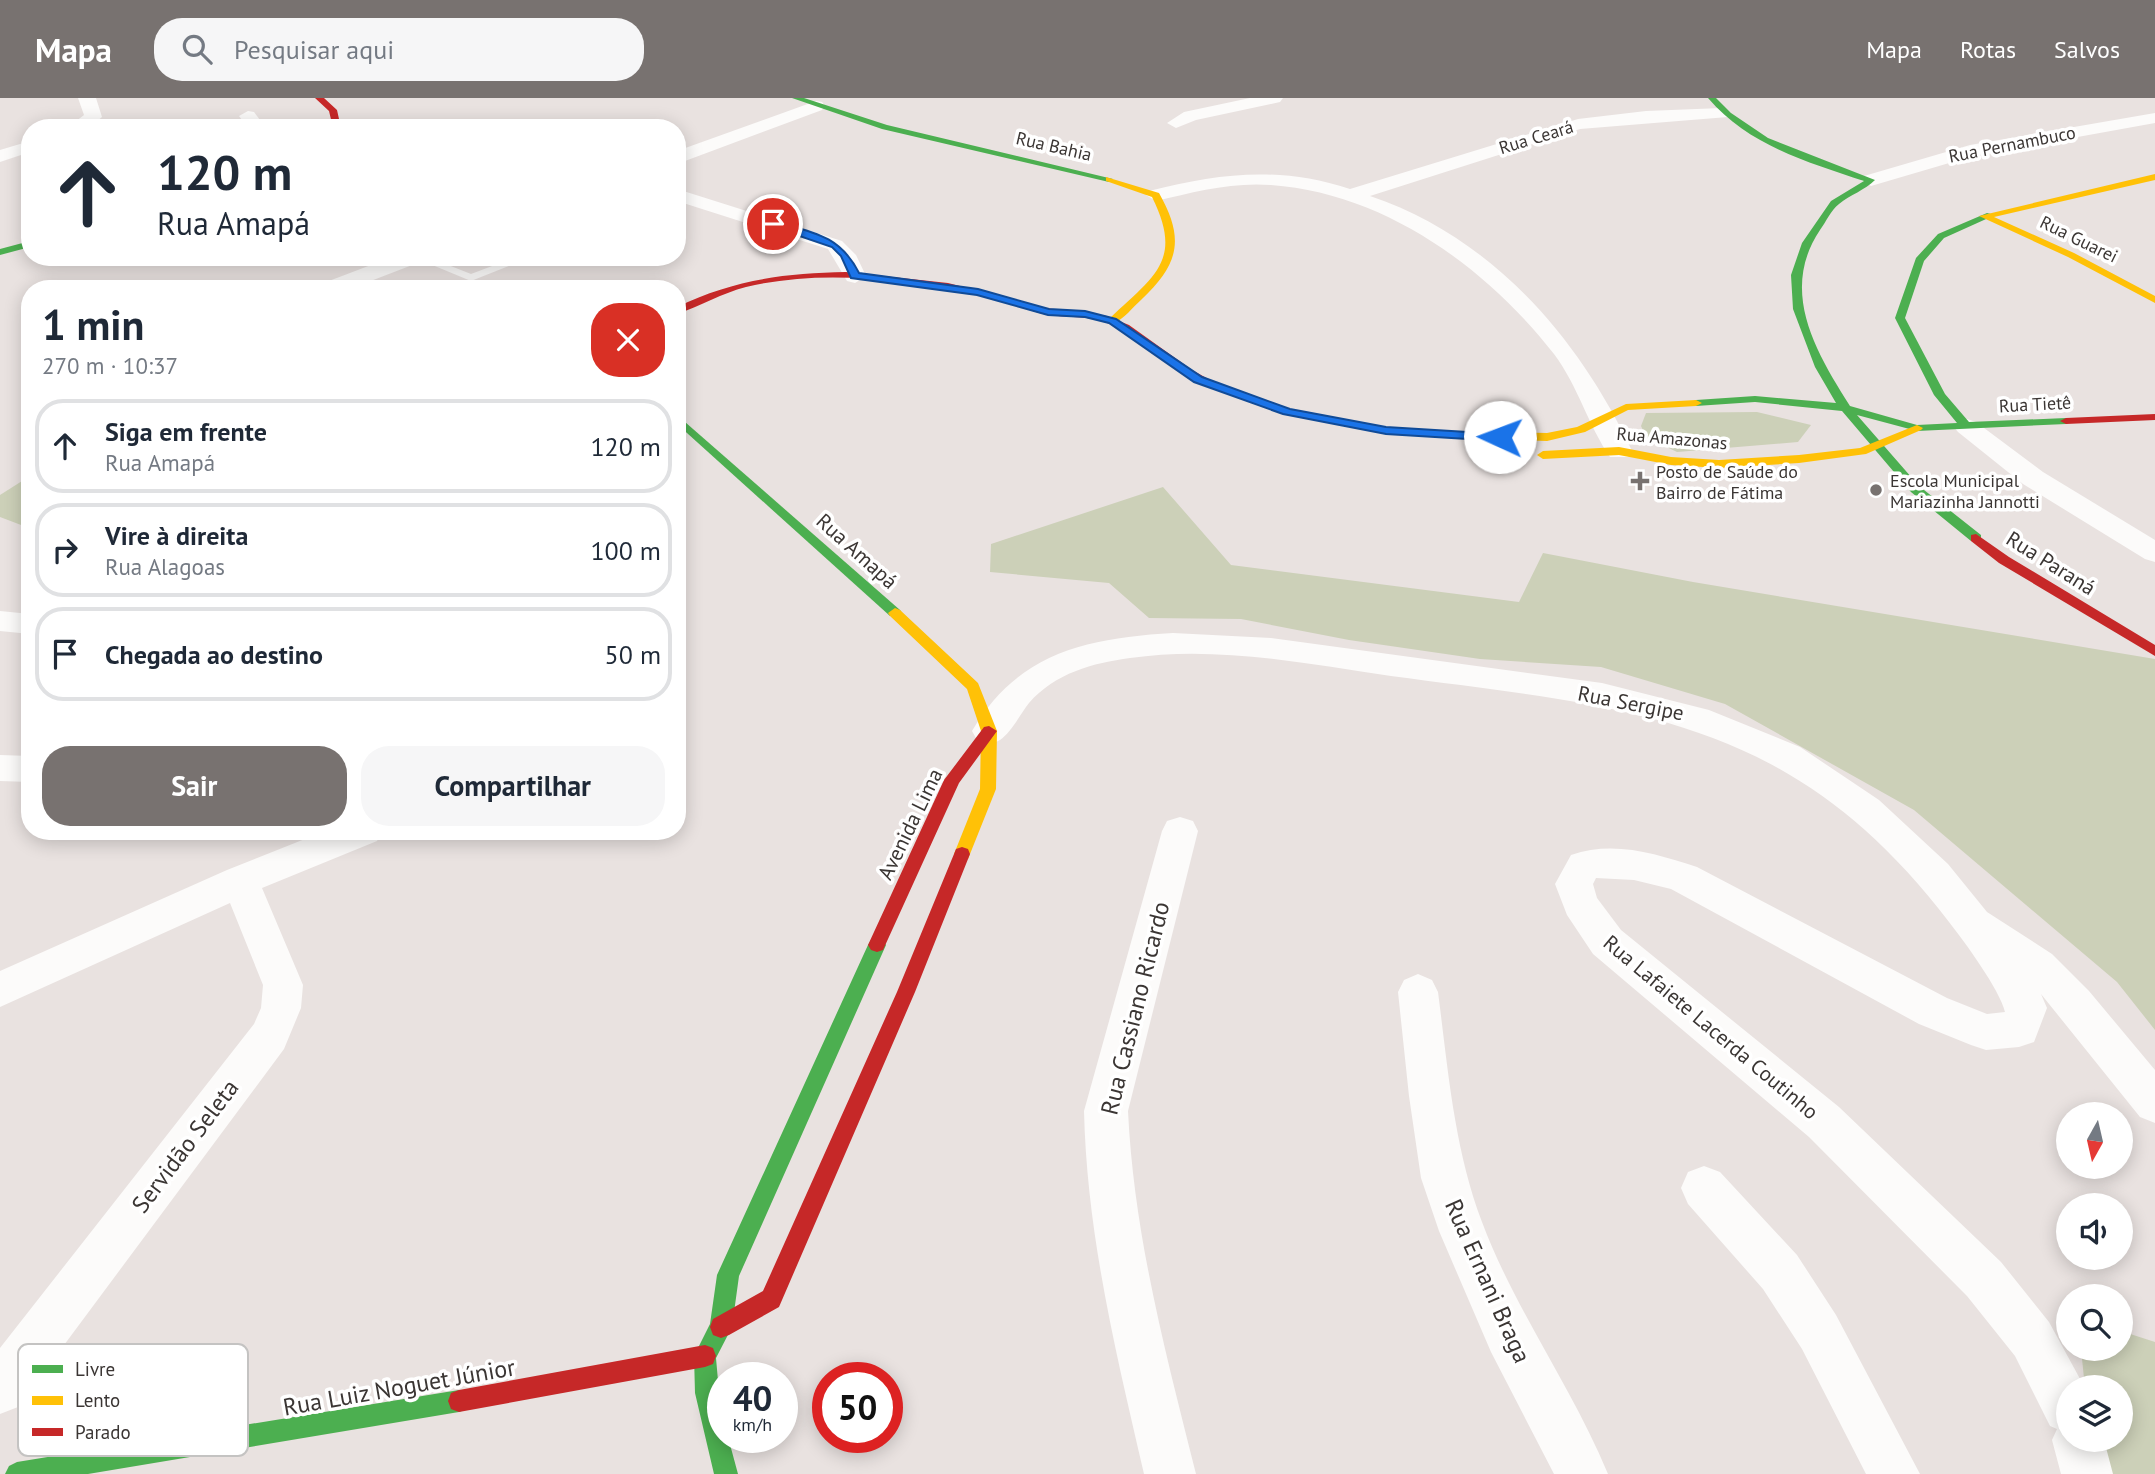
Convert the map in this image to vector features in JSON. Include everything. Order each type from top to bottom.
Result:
[{"type":"main road","points":[[319,98],[333,110],[335,119]]},
{"type":"main road","name":"Rua Bahia","points":[[796,98],[915,136],[1044,162],[1156,195]]},
{"type":"main road","points":[[1717,106],[1779,147],[1871,180]]},
{"type":"main road","points":[[1966,427],[1940,395],[1916,354],[1900,318],[1919,260],[1941,236],[1984,216],[2155,177]]},
{"type":"main road","name":"Rua Paraná","points":[[1871,180],[1834,203],[1807,243],[1796,275],[1798,309],[1820,367],[1846,409],[1915,489],[2004,560],[2155,651]]},
{"type":"main road","points":[[1113,321],[1160,271],[1174,242],[1167,217],[1156,195]]},
{"type":"main road","name":"Rua Guarei","points":[[1984,216],[2071,255],[2155,300]]},
{"type":"main road","points":[[0,252],[21,246]]},
{"type":"main road","points":[[686,307],[717,292],[776,279],[855,276],[978,292],[1048,312],[1085,314],[1113,321],[1133,334]]},
{"type":"main road","points":[[1048,312],[1082,332]]},
{"type":"main road","points":[[1115,341],[1133,334]]},
{"type":"main road","name":"Rua Amazonas","points":[[1133,334],[1198,380],[1287,412],[1386,431],[1521,438],[1569,433],[1626,407],[1755,399],[1812,402],[1846,409]]},
{"type":"main road","points":[[1178,392],[1198,380]]},
{"type":"main road","name":"Rua Tietê","points":[[1846,409],[1917,428],[2155,417]]},
{"type":"main road","points":[[1318,439],[1327,421]]},
{"type":"main road","name":"Rua Amapá","points":[[686,426],[952,665],[973,687],[989,730]]},
{"type":"main road","name":"Rua Tietê","points":[[1877,445],[1917,428]]},
{"type":"main road","name":"Rua Amazonas","points":[[1521,438],[1527,455],[1619,451],[1671,461],[1719,464],[1844,455],[1877,445]]},
{"type":"main road","points":[[726,1474],[706,1393],[705,1356],[721,1327],[771,1299],[895,989],[988,789],[989,730]]},
{"type":"main road","name":"Avenida Lima","points":[[721,1327],[727,1275],[952,780],[989,730]]},
{"type":"main road","points":[[860,979],[895,989]]},
{"type":"main road","name":"Rua Luiz Noguet Júnior","points":[[248,1436],[705,1356]]},
{"type":"main road","name":"Rua Luiz Noguet Júnior","points":[[17,1474],[126,1456]]},
{"type":"street","points":[[87,98],[93,117],[90,119]]},
{"type":"street","points":[[1176,123],[1190,116],[1274,98]]},
{"type":"street","points":[[686,155],[816,106]]},
{"type":"street","name":"Rua Ceará","points":[[1356,194],[1578,124],[1717,106]]},
{"type":"street","name":"Rua Pernambuco","points":[[1871,180],[1958,154],[2155,118]]},
{"type":"street","points":[[0,158],[21,150]]},
{"type":"street","points":[[0,158],[21,157]]},
{"type":"street","points":[[1156,195],[1185,185],[1240,177],[1302,182],[1356,194],[1458,250],[1522,303],[1563,350],[1604,418],[1619,451]]},
{"type":"street","points":[[686,198],[835,245],[845,255],[855,276]]},
{"type":"street","points":[[352,280],[389,266]]},
{"type":"street","points":[[1966,427],[2033,478],[2155,553]]},
{"type":"street","points":[[0,621],[21,623]]},
{"type":"street","name":"Rua Sergipe","points":[[989,730],[1037,675],[1075,660],[1135,646],[1189,643],[1339,658],[1647,703],[1692,715],[1748,736],[1824,778],[1869,811],[1938,877],[1974,924],[2044,971],[2119,1055],[2155,1103]]},
{"type":"street","points":[[0,768],[21,769]]},
{"type":"street","name":"Rua Cassiano Ricardo","points":[[1170,1474],[1124,1285],[1106,1157],[1106,1111],[1180,831]]},
{"type":"street","points":[[0,990],[240,881],[342,840]]},
{"type":"street","name":"Rua Lafaiete Lacerda Coutinho","points":[[1974,924],[2027,1008],[2019,1029],[1986,1032],[1933,1011],[1684,878],[1641,865],[1606,860],[1584,865],[1574,884],[1580,904],[1607,942],[1824,1122],[1984,1279],[2032,1339],[2056,1385]]},
{"type":"street","name":"Servidão Seleta","points":[[34,1344],[269,1036],[281,1009],[284,985],[240,881]]},
{"type":"street","name":"Rua Ernani Braga","points":[[1418,992],[1430,1096],[1444,1178],[1457,1217],[1508,1335],[1582,1474]]},
{"type":"street","points":[[1704,1188],[1780,1272],[1800,1302],[1819,1332],[1894,1474]]},
{"type":"street","name":"Servidão Seleta","points":[[0,1389],[18,1365]]},
{"type":"street","points":[[2081,1452],[2087,1474]]},
{"type":"lane","points":[[441,266],[471,278],[502,266]]},
{"type":"green space","points":[[1757,412],[1811,425],[1798,442],[1677,452],[1646,437],[1641,426],[1646,413]]},
{"type":"green space","points":[[21,482],[21,525],[0,517],[0,495]]},
{"type":"green space","points":[[1163,487],[1231,565],[1519,602],[1543,553],[1693,582],[2155,659],[2155,1030],[2117,982],[1914,810],[1725,704],[1601,667],[1480,659],[1349,640],[1241,619],[1149,618],[1109,583],[990,572],[991,544]]},
{"type":"green space","points":[[2133,1335],[2155,1342],[2155,1474],[2093,1474],[2090,1452],[2133,1452],[2133,1375],[2084,1375],[2082,1361],[2133,1361]]},
{"type":"traffic: fast","points":[[796,98],[885,127],[1109,179]]},
{"type":"traffic: fast","points":[[1712,98],[1728,115],[1765,140],[1806,158],[1871,180]]},
{"type":"traffic: fast","points":[[1871,180],[1834,203],[1807,243],[1796,275],[1798,309],[1820,367],[1846,409],[1915,489],[1976,538]]},
{"type":"traffic: fast","points":[[1967,427],[1940,395],[1900,318],[1919,260],[1941,236],[1990,215]]},
{"type":"traffic: fast","points":[[0,252],[21,246]]},
{"type":"traffic: fast","points":[[1696,403],[1755,399],[1837,406],[1917,428],[2066,421]]},
{"type":"traffic: fast","points":[[686,426],[895,613]]},
{"type":"traffic: fast","points":[[726,1474],[706,1393],[705,1356],[721,1327],[728,1275],[877,945]]},
{"type":"traffic: fast","points":[[248,1436],[459,1401]]},
{"type":"traffic: fast","points":[[17,1474],[126,1456]]},
{"type":"traffic: slow","points":[[1990,215],[2155,177]]},
{"type":"traffic: slow","points":[[1109,179],[1156,195],[1167,217],[1171,236],[1171,251],[1165,266],[1144,292],[1113,321]]},
{"type":"traffic: slow","points":[[1984,216],[2071,255],[2155,300]]},
{"type":"traffic: slow","points":[[1215,386],[1287,412],[1386,431],[1436,434],[1547,437],[1581,430],[1626,407],[1696,403]]},
{"type":"traffic: slow","points":[[1543,455],[1619,451],[1671,461],[1719,464],[1799,459],[1862,451],[1917,428]]},
{"type":"traffic: slow","points":[[895,613],[973,687],[989,731],[988,789],[962,854]]},
{"type":"traffic: jam","points":[[319,98],[333,110],[335,119]]},
{"type":"traffic: jam","points":[[686,307],[715,293],[777,278],[846,275],[915,281],[978,292],[1053,313],[1095,316],[1112,321],[1188,372],[1215,386]]},
{"type":"traffic: jam","points":[[2066,421],[2155,417]]},
{"type":"traffic: jam","points":[[1976,538],[2004,560],[2155,651]]},
{"type":"traffic: jam","points":[[877,945],[952,780],[989,731]]},
{"type":"traffic: jam","points":[[721,1327],[771,1299],[906,992],[962,854]]},
{"type":"traffic: jam","points":[[459,1401],[705,1356]]},
{"type":"place","name":"Posto de Saúde do Bairro de Fátima","points":[[1640,481]]},
{"type":"place","name":"Escola Municipal Mariazinha Jannotti","points":[[1876,490]]},
{"type":"route","points":[[773,224],[835,245],[845,255],[855,276],[978,292],[1048,312],[1085,314],[1113,321],[1198,380],[1287,412],[1386,431],[1500,437]]}]
